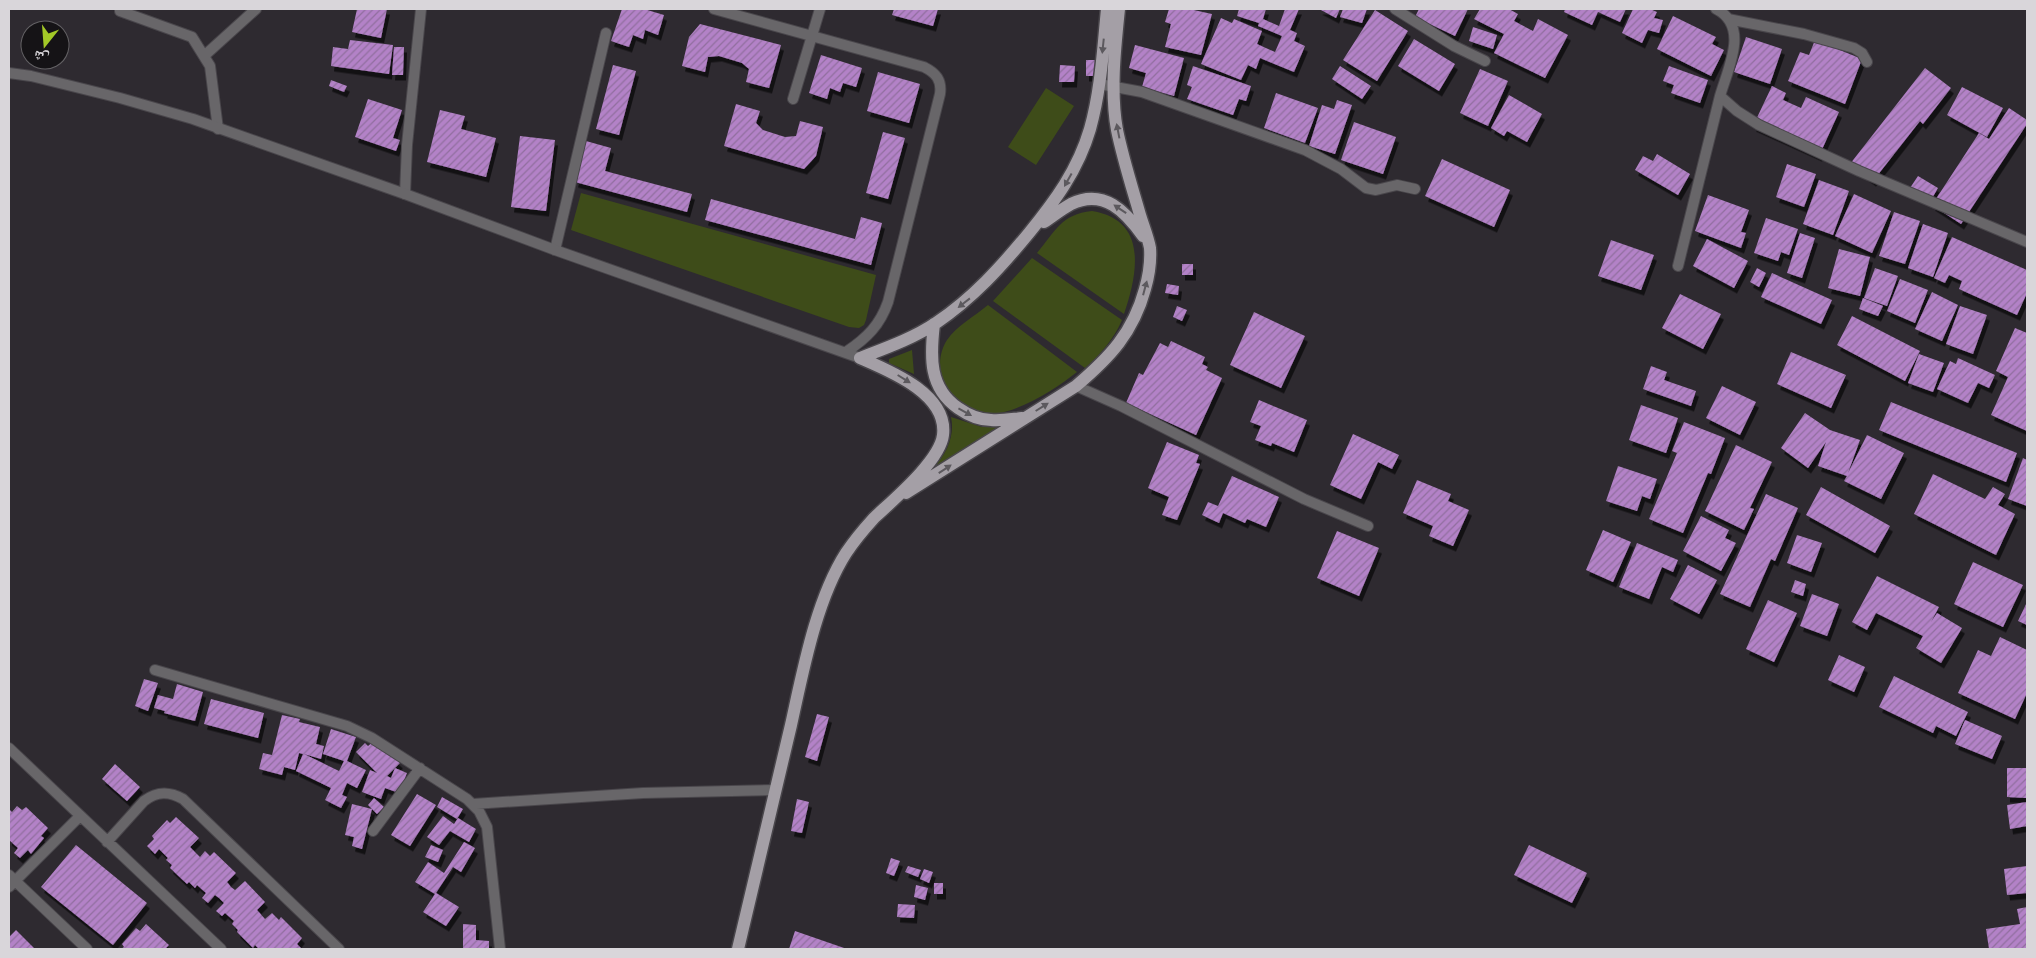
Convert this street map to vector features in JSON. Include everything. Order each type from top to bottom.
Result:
[{"type":"main road","points":[[860,358],[900,342],[934,324],[972,296],[1001,267],[1061,193],[1079,159],[1090,130],[1099,84],[1107,9]]},
{"type":"main road","points":[[890,504],[1076,386],[1101,365],[1117,348],[1132,326],[1143,298],[1150,272],[1150,247],[1117,130],[1114,86],[1119,9]]},
{"type":"main road","points":[[1032,230],[1079,201],[1101,200],[1119,208],[1128,215],[1150,247]]},
{"type":"main road","points":[[934,324],[931,350],[934,376],[938,388],[954,405],[970,416],[991,420],[1023,418]]},
{"type":"main road","points":[[738,949],[811,638],[834,573],[858,536],[933,459],[943,436],[943,422],[928,397],[894,373],[860,358]]},
{"type":"main road","points":[[928,397],[938,388]]},
{"type":"street","points":[[120,9],[120,11],[192,37],[210,66],[218,129]]},
{"type":"street","points":[[204,56],[256,9]]},
{"type":"street","points":[[406,194],[407,145],[421,9]]},
{"type":"street","points":[[714,9],[924,67],[932,71],[939,78],[941,86],[888,302],[878,324],[870,334],[846,352]]},
{"type":"street","points":[[793,99],[820,9]]},
{"type":"street","points":[[1395,9],[1454,46],[1485,61]]},
{"type":"street","points":[[1678,266],[1735,42],[1734,29],[1728,19],[1716,9]]},
{"type":"street","points":[[1728,19],[1804,34],[1854,48],[1862,53],[1867,62]]},
{"type":"street","points":[[555,250],[606,33]]},
{"type":"street","points":[[9,73],[30,76],[120,98],[193,119],[860,358]]},
{"type":"street","points":[[1099,84],[1142,92],[1306,150],[1341,170],[1366,188],[1376,190],[1397,185],[1415,190]]},
{"type":"street","points":[[1720,96],[1737,111],[1760,125],[1859,171],[2027,242]]},
{"type":"street","points":[[1076,386],[1121,406],[1304,499],[1368,526]]},
{"type":"street","points":[[155,670],[347,726],[372,738],[473,804],[484,819],[487,827],[500,949]]},
{"type":"street","points":[[9,748],[221,949]]},
{"type":"street","points":[[373,831],[420,768]]},
{"type":"street","points":[[473,804],[643,792],[776,790]]},
{"type":"street","points":[[107,842],[144,801],[151,796],[159,793],[175,795],[183,799],[339,949]]},
{"type":"street","points":[[80,816],[11,881],[87,949]]},
{"type":"green space","points":[[1046,88],[1074,106],[1036,165],[1008,147]]},
{"type":"green space","points":[[581,193],[876,275],[864,325],[859,328],[849,327],[571,230]]},
{"type":"green space","points":[[1092,211],[1110,216],[1123,225],[1130,237],[1134,250],[1135,266],[1133,282],[1124,314],[1037,253],[1054,231],[1066,220],[1081,213]]},
{"type":"green space","points":[[1032,258],[1122,320],[1106,346],[1085,368],[993,301]]},
{"type":"green space","points":[[988,305],[1077,372],[1038,398],[1004,412],[993,414],[980,413],[967,408],[957,401],[948,390],[943,379],[940,366],[941,353],[947,340],[955,330]]},
{"type":"green space","points":[[912,350],[914,374],[889,363],[889,359]]},
{"type":"green space","points":[[951,417],[982,427],[1001,426],[1002,428],[937,469],[935,466],[946,450],[951,437]]},
{"type":"building","points":[[357,9],[387,9],[381,38],[352,32]]},
{"type":"building","points":[[622,9],[644,9],[664,15],[658,35],[645,30],[643,39],[633,35],[629,47],[611,41]]},
{"type":"building","points":[[894,9],[938,9],[933,26],[892,15]]},
{"type":"building","points":[[1169,9],[1189,9],[1212,14],[1201,55],[1165,47],[1171,24],[1165,22]]},
{"type":"building","points":[[1239,9],[1266,9],[1263,19],[1279,26],[1285,9],[1299,9],[1290,30],[1297,33],[1294,41],[1305,46],[1294,72],[1260,58],[1256,69],[1248,65],[1241,80],[1201,64],[1221,18],[1232,23],[1234,19],[1262,31],[1257,44],[1275,52],[1282,36],[1258,26],[1259,23],[1237,16]]},
{"type":"building","points":[[1319,9],[1340,9],[1336,18]]},
{"type":"building","points":[[1343,9],[1367,9],[1362,23],[1340,17]]},
{"type":"building","points":[[1419,9],[1468,9],[1455,36],[1415,17]]},
{"type":"building","points":[[1480,9],[1509,9],[1518,14],[1514,21],[1533,31],[1538,19],[1568,35],[1545,78],[1494,53],[1504,34],[1474,19]]},
{"type":"building","points":[[1565,9],[1626,9],[1620,22],[1598,12],[1592,25],[1564,12]]},
{"type":"building","points":[[1633,9],[1650,9],[1657,12],[1654,18],[1663,20],[1659,33],[1648,30],[1642,43],[1622,33]]},
{"type":"building","points":[[1375,10],[1408,31],[1377,81],[1343,60]]},
{"type":"building","points":[[1673,16],[1716,37],[1712,44],[1724,50],[1711,76],[1657,49]]},
{"type":"building","points":[[700,24],[781,45],[769,88],[746,82],[749,69],[742,63],[719,56],[708,57],[705,72],[682,66],[689,37]]},
{"type":"building","points":[[1473,27],[1497,35],[1493,49],[1469,41]]},
{"type":"building","points":[[1746,37],[1782,49],[1770,84],[1734,72]]},
{"type":"building","points":[[1414,39],[1455,64],[1439,91],[1398,66]]},
{"type":"building","points":[[350,40],[393,45],[389,74],[331,66],[333,47],[348,49]]},
{"type":"building","points":[[1815,40],[1862,59],[1845,104],[1788,81],[1800,52],[1809,55]]},
{"type":"building","points":[[1135,45],[1184,58],[1174,96],[1142,87],[1146,73],[1129,68]]},
{"type":"building","points":[[394,47],[404,47],[403,75],[392,75]]},
{"type":"building","points":[[821,55],[862,68],[856,87],[843,83],[840,92],[830,88],[827,99],[809,93]]},
{"type":"building","points":[[1086,60],[1096,60],[1096,76],[1086,76]]},
{"type":"building","points":[[613,65],[636,71],[619,135],[596,129]]},
{"type":"building","points":[[1060,65],[1075,66],[1074,82],[1059,82]]},
{"type":"building","points":[[1193,66],[1251,86],[1246,101],[1239,99],[1233,115],[1187,99],[1192,87],[1187,85]]},
{"type":"building","points":[[1340,66],[1371,86],[1362,99],[1332,79]]},
{"type":"building","points":[[1669,66],[1708,80],[1700,103],[1671,93],[1674,85],[1663,81]]},
{"type":"building","points":[[1925,68],[1951,88],[1923,124],[1920,121],[1873,181],[1850,164]]},
{"type":"building","points":[[1480,69],[1508,81],[1488,126],[1460,113]]},
{"type":"building","points":[[878,72],[920,84],[909,123],[867,111]]},
{"type":"building","points":[[331,80],[347,86],[344,92],[329,86]]},
{"type":"building","points":[[1772,86],[1786,93],[1783,100],[1801,108],[1806,97],[1839,112],[1819,156],[1753,126]]},
{"type":"building","points":[[1962,87],[2003,108],[1987,137],[1947,115]]},
{"type":"building","points":[[1276,93],[1318,108],[1305,143],[1264,128]]},
{"type":"building","points":[[1509,95],[1542,114],[1527,142],[1507,131],[1504,136],[1491,128]]},
{"type":"building","points":[[368,99],[402,110],[393,138],[400,140],[396,151],[355,137]]},
{"type":"building","points":[[1337,100],[1352,105],[1335,154],[1309,146],[1322,105],[1334,109]]},
{"type":"building","points":[[736,104],[760,111],[756,123],[763,130],[785,137],[796,136],[800,121],[823,127],[816,156],[804,169],[724,146]]},
{"type":"building","points":[[2009,108],[2027,120],[2027,124],[1961,224],[1932,205],[1979,133],[1989,139]]},
{"type":"building","points":[[440,110],[465,116],[461,129],[496,138],[486,177],[427,162]]},
{"type":"building","points":[[1354,122],[1396,137],[1383,174],[1341,160]]},
{"type":"building","points":[[883,132],[905,138],[888,199],[866,193]]},
{"type":"building","points":[[520,136],[555,140],[546,211],[511,207]]},
{"type":"building","points":[[586,141],[611,148],[605,171],[692,194],[687,212],[575,182]]},
{"type":"building","points":[[1657,154],[1690,174],[1678,195],[1635,170],[1643,156],[1653,161]]},
{"type":"building","points":[[1442,159],[1510,190],[1494,227],[1425,196]]},
{"type":"building","points":[[1787,164],[1816,174],[1804,207],[1776,197]]},
{"type":"building","points":[[1918,176],[1938,188],[1931,200],[1910,188]]},
{"type":"building","points":[[1819,180],[1849,191],[1833,235],[1803,224]]},
{"type":"building","points":[[1854,194],[1891,211],[1872,253],[1835,236]]},
{"type":"building","points":[[1708,195],[1749,210],[1741,232],[1746,233],[1741,248],[1695,231]]},
{"type":"building","points":[[711,199],[855,239],[861,217],[882,223],[871,265],[705,220]]},
{"type":"building","points":[[1894,212],[1920,221],[1905,264],[1879,256]]},
{"type":"building","points":[[1766,218],[1798,229],[1789,255],[1781,252],[1778,261],[1754,253]]},
{"type":"building","points":[[1923,224],[1948,233],[1933,277],[1908,268]]},
{"type":"building","points":[[1800,233],[1815,238],[1802,278],[1787,273]]},
{"type":"building","points":[[1952,237],[2027,270],[2027,293],[2017,315],[1959,289],[1962,281],[1949,275],[1945,283],[1934,278]]},
{"type":"building","points":[[1707,239],[1748,261],[1734,288],[1693,266]]},
{"type":"building","points":[[1611,240],[1654,255],[1641,290],[1598,276]]},
{"type":"building","points":[[1839,249],[1870,257],[1860,296],[1828,288]]},
{"type":"building","points":[[1182,264],[1193,264],[1193,275],[1182,275]]},
{"type":"building","points":[[1757,268],[1766,273],[1759,287],[1750,282]]},
{"type":"building","points":[[1875,268],[1898,276],[1887,306],[1864,298]]},
{"type":"building","points":[[1772,273],[1832,300],[1821,324],[1761,297]]},
{"type":"building","points":[[1900,279],[1928,290],[1915,323],[1887,311]]},
{"type":"building","points":[[1167,284],[1179,286],[1178,295],[1165,293]]},
{"type":"building","points":[[1932,292],[1958,305],[1942,341],[1915,329]]},
{"type":"building","points":[[1680,294],[1721,314],[1703,349],[1662,328]]},
{"type":"building","points":[[1863,298],[1883,306],[1878,316],[1859,309]]},
{"type":"building","points":[[1177,306],[1187,310],[1182,321],[1173,317]]},
{"type":"building","points":[[1960,306],[1987,315],[1973,354],[1946,344]]},
{"type":"building","points":[[1254,312],[1305,336],[1281,388],[1230,365]]},
{"type":"building","points":[[1852,316],[1920,351],[1905,381],[1837,345]]},
{"type":"building","points":[[2015,328],[2027,333],[2027,431],[1991,415],[2008,377],[1996,371]]},
{"type":"building","points":[[1171,341],[1205,357],[1202,364],[1208,367],[1206,370],[1222,378],[1196,435],[1126,403],[1139,373],[1143,375],[1160,343],[1168,347]]},
{"type":"building","points":[[1791,352],[1846,375],[1831,408],[1777,384]]},
{"type":"building","points":[[1919,354],[1944,363],[1933,392],[1908,383]]},
{"type":"building","points":[[1958,358],[1995,375],[1989,388],[1978,383],[1968,403],[1937,389],[1950,361],[1956,364]]},
{"type":"building","points":[[1651,366],[1667,372],[1664,380],[1696,391],[1691,406],[1643,389]]},
{"type":"building","points":[[1722,386],[1756,402],[1740,435],[1706,418]]},
{"type":"building","points":[[1259,400],[1307,420],[1294,452],[1272,443],[1271,446],[1255,440],[1261,426],[1250,422]]},
{"type":"building","points":[[1891,402],[2017,453],[2006,482],[1879,430]]},
{"type":"building","points":[[1641,405],[1678,418],[1666,453],[1629,440]]},
{"type":"building","points":[[1805,413],[1830,430],[1860,440],[1848,473],[1867,435],[1904,453],[1881,499],[1844,481],[1847,476],[1818,466],[1826,442],[1808,468],[1781,448]]},
{"type":"building","points":[[1684,422],[1725,438],[1711,474],[1708,473],[1683,533],[1649,519],[1677,453],[1672,451]]},
{"type":"building","points":[[1353,434],[1399,455],[1392,469],[1378,462],[1361,499],[1330,485]]},
{"type":"building","points":[[1167,442],[1199,455],[1196,463],[1200,464],[1177,520],[1162,515],[1169,497],[1148,488]]},
{"type":"building","points":[[1736,445],[1772,462],[1750,508],[1754,509],[1744,530],[1705,511]]},
{"type":"building","points":[[2023,458],[2027,460],[2027,506],[2008,499]]},
{"type":"building","points":[[1618,466],[1657,479],[1650,499],[1642,496],[1637,511],[1606,501]]},
{"type":"building","points":[[1933,474],[1985,499],[1993,487],[2005,494],[1998,505],[2015,514],[1996,555],[1914,514]]},
{"type":"building","points":[[1232,476],[1279,497],[1266,527],[1247,519],[1245,523],[1223,513],[1219,523],[1202,515],[1208,502],[1218,506]]},
{"type":"building","points":[[1417,480],[1451,494],[1448,501],[1469,510],[1453,546],[1429,536],[1433,526],[1403,513]]},
{"type":"building","points":[[1821,487],[1890,526],[1875,553],[1806,515]]},
{"type":"building","points":[[1766,494],[1798,508],[1775,561],[1771,559],[1750,607],[1720,594]]},
{"type":"building","points":[[1701,516],[1729,530],[1725,538],[1736,543],[1721,571],[1683,551]]},
{"type":"building","points":[[1603,530],[1631,542],[1613,582],[1586,570]]},
{"type":"building","points":[[1337,531],[1379,548],[1359,596],[1317,578]]},
{"type":"building","points":[[1797,535],[1822,543],[1811,572],[1787,563]]},
{"type":"building","points":[[1637,543],[1678,560],[1673,572],[1662,567],[1649,599],[1619,587]]},
{"type":"building","points":[[1973,562],[2023,585],[2003,627],[1954,604]]},
{"type":"building","points":[[1688,565],[1717,580],[1699,614],[1670,599]]},
{"type":"building","points":[[1877,576],[1939,607],[1931,622],[1937,613],[1962,628],[1941,663],[1916,648],[1923,636],[1876,613],[1867,630],[1852,622]]},
{"type":"building","points":[[1795,580],[1806,584],[1803,596],[1791,592]]},
{"type":"building","points":[[1812,594],[1839,604],[1827,636],[1800,626]]},
{"type":"building","points":[[1768,600],[1797,613],[1774,662],[1746,649]]},
{"type":"building","points":[[2027,602],[2027,625],[2018,621]]},
{"type":"building","points":[[2000,637],[2027,650],[2027,693],[2015,719],[1958,693],[1978,650],[1991,656]]},
{"type":"building","points":[[1839,655],[1865,667],[1854,692],[1828,680]]},
{"type":"building","points":[[1894,676],[1968,712],[1956,736],[1936,726],[1933,733],[1879,707]]},
{"type":"building","points":[[144,679],[158,683],[148,711],[135,706]]},
{"type":"building","points":[[177,684],[203,692],[195,721],[164,713],[165,711],[154,708],[158,695],[173,699]]},
{"type":"building","points":[[211,699],[264,713],[258,738],[204,724]]},
{"type":"building","points":[[817,714],[829,717],[817,761],[805,757]]},
{"type":"building","points":[[282,715],[300,719],[299,722],[320,727],[316,744],[324,746],[321,759],[304,754],[339,771],[344,761],[323,754],[331,729],[356,737],[347,761],[366,770],[357,788],[347,783],[342,795],[347,797],[341,808],[325,800],[331,788],[296,771],[303,754],[299,753],[295,770],[284,767],[282,775],[259,769],[263,753],[272,755]]},
{"type":"building","points":[[1965,720],[2002,736],[1992,759],[1955,744]]},
{"type":"building","points":[[375,740],[400,763],[395,768],[407,773],[399,793],[385,788],[381,799],[362,792],[370,770],[377,773],[356,752],[365,743],[368,746]],"holes":[[[395,768],[391,778],[387,776]]]},
{"type":"building","points":[[115,764],[140,787],[127,801],[102,779]]},
{"type":"building","points":[[2007,768],[2026,768],[2026,798],[2007,797]]},
{"type":"building","points":[[417,794],[436,805],[410,846],[391,835]]},
{"type":"building","points":[[442,797],[463,809],[457,819],[437,807]]},
{"type":"building","points":[[374,798],[384,807],[377,814],[368,805]]},
{"type":"building","points":[[797,799],[809,802],[802,833],[791,831]]},
{"type":"building","points":[[2027,802],[2027,826],[2010,829],[2007,805]]},
{"type":"building","points":[[352,804],[372,809],[362,849],[352,846],[354,837],[345,835]]},
{"type":"building","points":[[17,806],[22,810],[26,807],[48,828],[41,836],[44,838],[31,854],[28,850],[20,858],[14,853],[18,848],[9,840],[9,809],[12,812]]},
{"type":"building","points":[[443,816],[454,824],[458,818],[476,829],[469,842],[450,831],[439,845],[427,837]]},
{"type":"building","points":[[176,817],[199,838],[190,847],[200,857],[205,851],[210,856],[214,852],[236,873],[227,882],[231,887],[235,890],[245,881],[265,902],[257,910],[265,919],[272,913],[279,920],[281,917],[302,938],[297,944],[302,949],[259,949],[255,945],[253,948],[237,932],[238,930],[232,924],[234,921],[225,913],[222,916],[216,911],[224,903],[219,898],[215,895],[208,903],[202,898],[206,893],[197,885],[195,888],[189,882],[187,884],[170,868],[172,865],[166,860],[168,858],[159,849],[155,854],[147,846],[154,839],[152,836],[167,820],[170,823]]},
{"type":"building","points":[[464,842],[475,848],[461,872],[453,867],[436,893],[459,907],[446,926],[423,912],[435,894],[415,882],[428,862],[444,873]]},
{"type":"building","points":[[76,845],[147,903],[113,945],[41,887]]},
{"type":"building","points":[[431,845],[443,850],[438,862],[425,857]]},
{"type":"building","points":[[1529,845],[1587,873],[1572,903],[1514,875]]},
{"type":"building","points":[[891,858],[900,861],[894,876],[886,873]]},
{"type":"building","points":[[908,866],[921,870],[918,877],[905,872]]},
{"type":"building","points":[[2027,866],[2027,893],[2007,895],[2004,869]]},
{"type":"building","points":[[924,869],[933,872],[929,883],[920,879]]},
{"type":"building","points":[[934,883],[943,883],[943,894],[934,894]]},
{"type":"building","points":[[916,885],[928,888],[925,900],[914,897]]},
{"type":"building","points":[[898,904],[915,905],[914,918],[897,917]]},
{"type":"building","points":[[2027,907],[2027,949],[1989,949],[1986,929],[2020,924],[2017,909]]},
{"type":"building","points":[[146,924],[169,945],[165,949],[121,949],[124,947],[122,944],[136,928],[140,931]]},
{"type":"building","points":[[463,924],[476,925],[476,940],[489,941],[489,949],[463,949]]},
{"type":"building","points":[[16,930],[35,949],[9,949],[9,937]]},
{"type":"building","points":[[795,931],[847,949],[789,949]]}]
